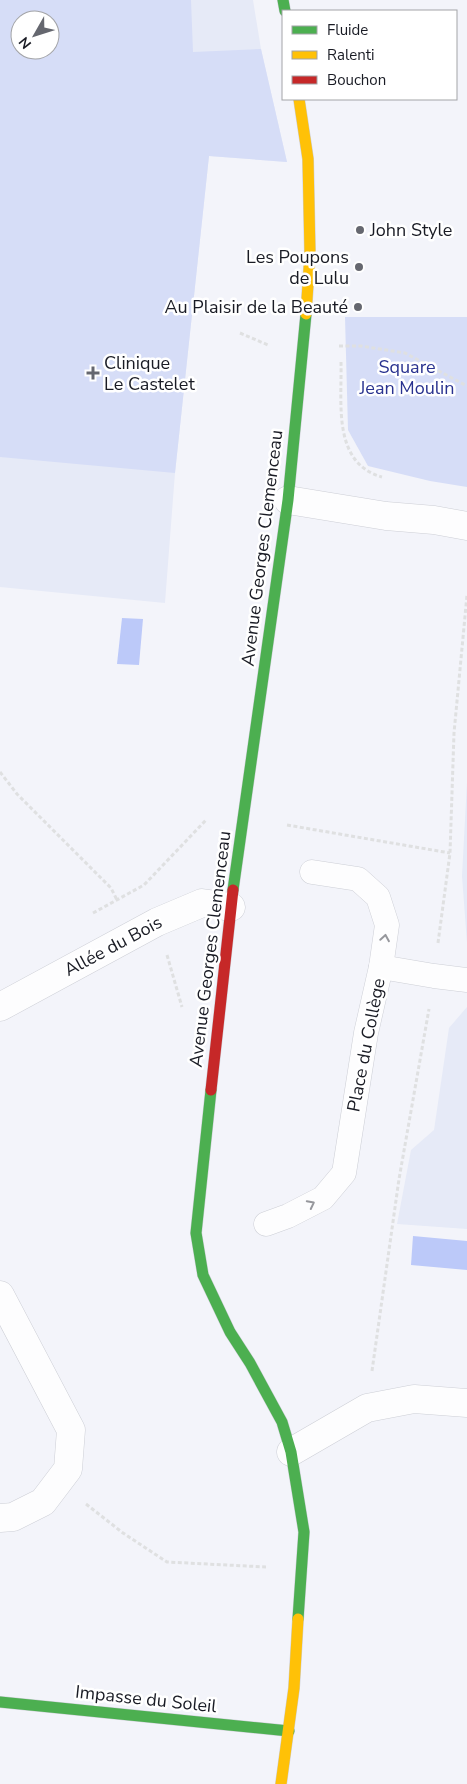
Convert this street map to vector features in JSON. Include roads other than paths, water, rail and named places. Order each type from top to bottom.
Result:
[{"type":"street","name":"Avenue Georges Clemenceau","points":[[282,1784],[294,1688],[304,1532],[291,1452],[282,1422],[250,1362],[230,1332],[203,1275],[196,1233],[231,907],[288,500],[304,347],[310,254],[308,159],[298,100]]},
{"type":"street","points":[[288,500],[386,516],[434,520],[467,526]]},
{"type":"street","name":"Allée du Bois","points":[[0,1007],[157,922],[202,903],[231,907]]},
{"type":"street","points":[[0,1295],[71,1430],[68,1469],[43,1502],[14,1516],[0,1518]]},
{"type":"street","points":[[291,1452],[367,1408],[414,1399],[467,1403]]},
{"type":"street","name":"Impasse du Soleil","points":[[0,1702],[289,1731]]},
{"type":"lane","name":"Place du Collège","points":[[266,1224],[288,1216],[323,1198],[344,1173],[366,1033],[381,967],[388,925],[378,897],[358,880],[312,872]]},
{"type":"lane","points":[[381,967],[467,980]]},
{"type":"water","points":[[122,618],[143,619],[139,665],[117,664]]},
{"type":"water","points":[[413,1236],[467,1241],[467,1270],[411,1265]]},
{"type":"place","name":"John Style","points":[[360,230]]},
{"type":"place","name":"Les Poupons de Lulu","points":[[359,267]]},
{"type":"place","name":"Au Plaisir de la Beauté","points":[[358,307]]},
{"type":"place","name":"Clinique Le Castelet","points":[[93,373]]},
{"type":"park label","name":"Square Jean Moulin","points":[[407,377]]}]
